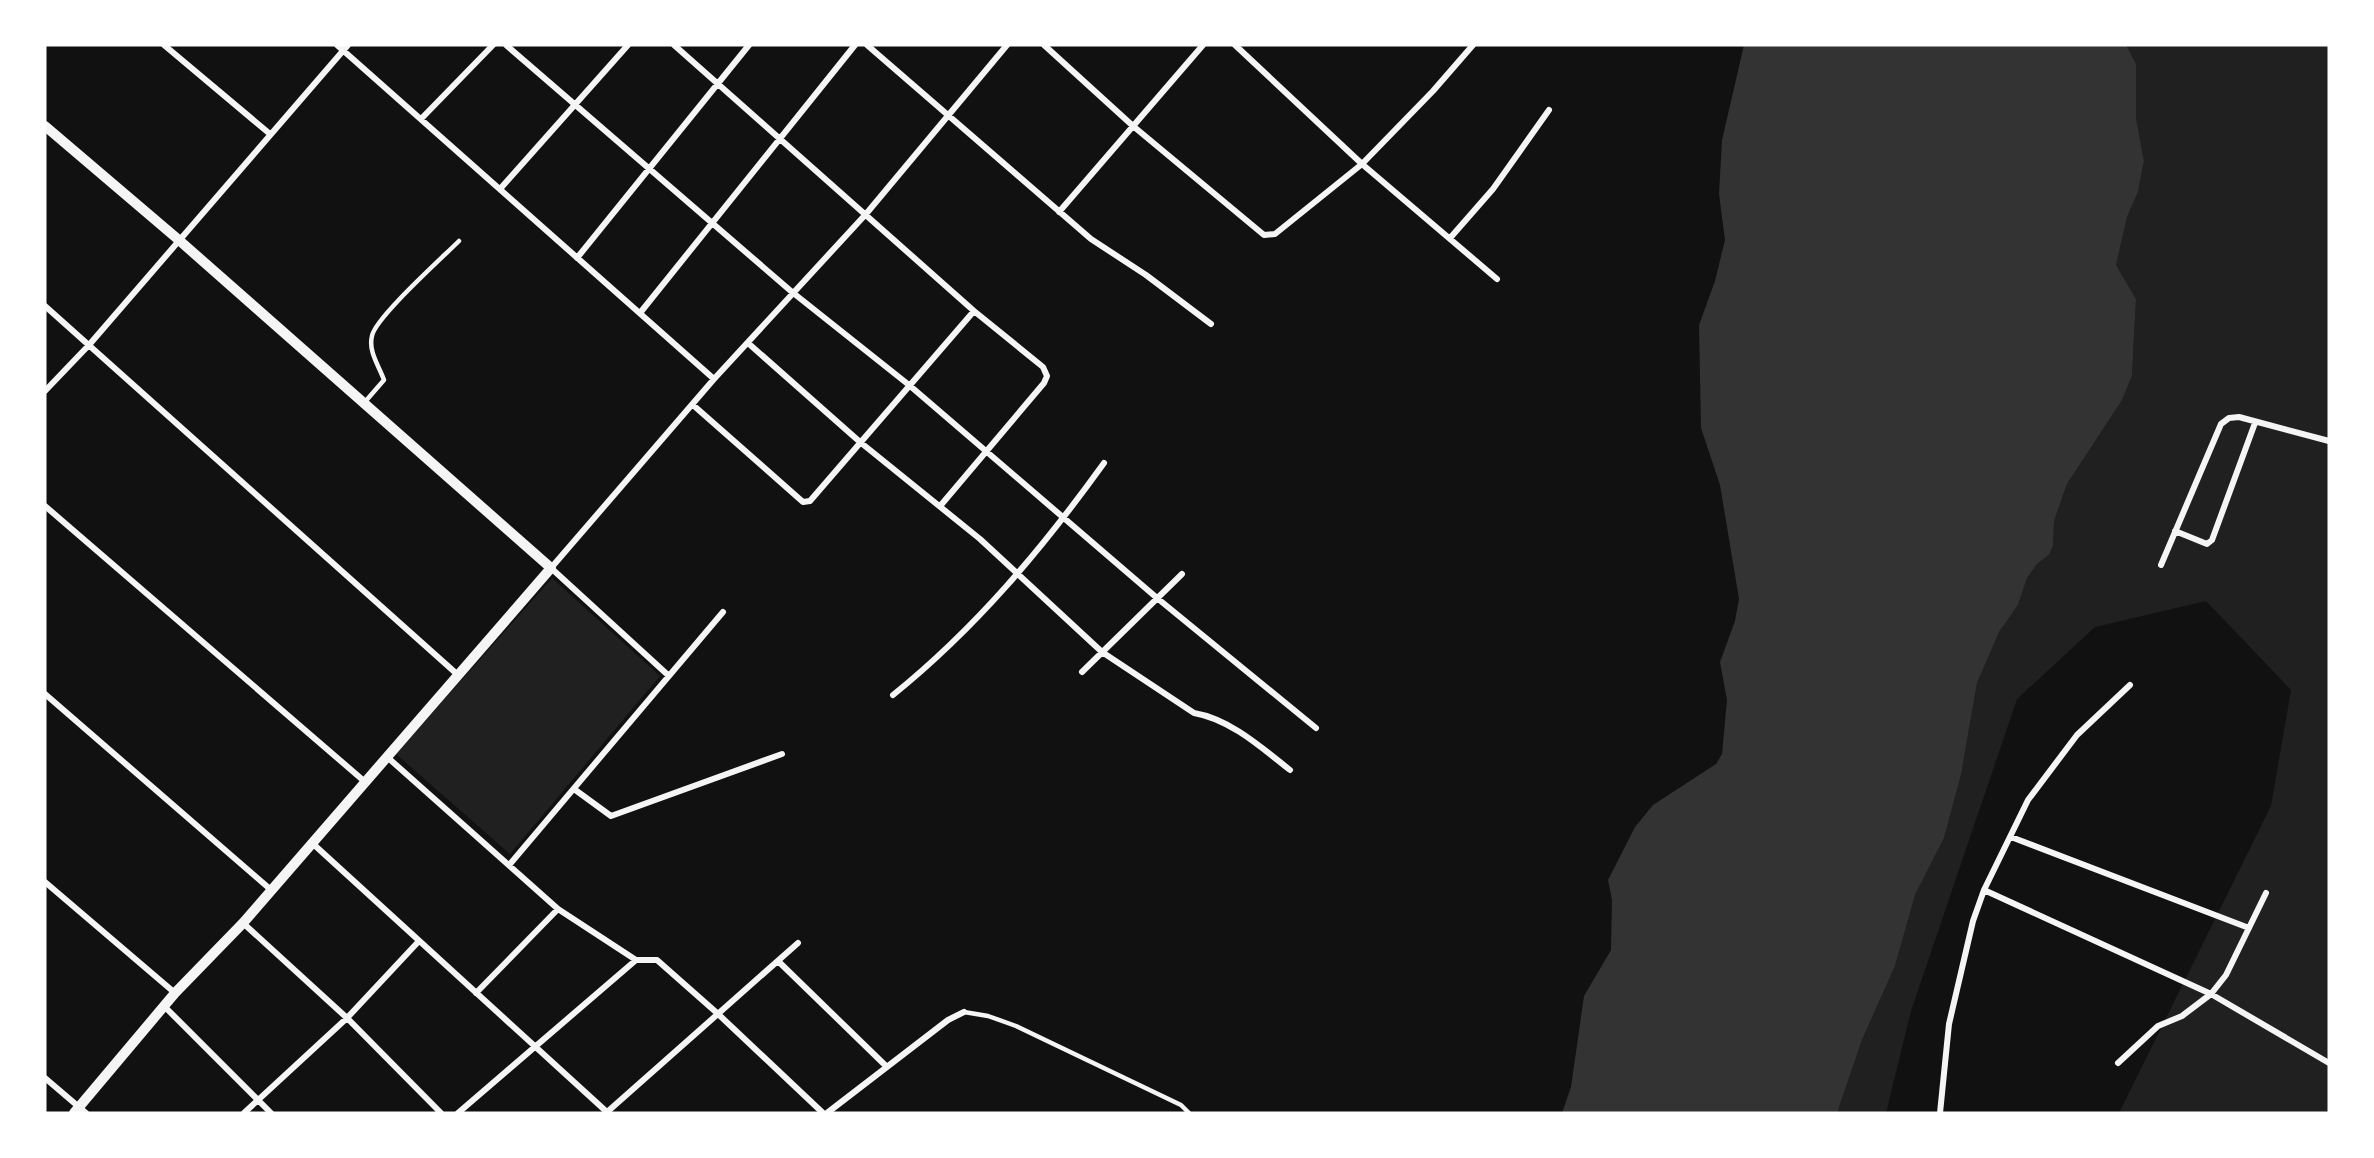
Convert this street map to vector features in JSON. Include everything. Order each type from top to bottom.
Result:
[{"type":"street","points":[[164,45],[270,134]]},
{"type":"street","points":[[337,45],[346,48],[421,119],[714,379]]},
{"type":"street","points":[[421,119],[493,45]]},
{"type":"street","points":[[506,45],[792,292],[909,385],[1157,598],[1316,728]]},
{"type":"street","points":[[500,189],[628,45]]},
{"type":"street","points":[[674,45],[974,311],[1043,367],[1047,376],[1044,383],[941,505]]},
{"type":"street","points":[[577,258],[749,45]]},
{"type":"street","points":[[640,313],[855,45]]},
{"type":"street","points":[[867,45],[1091,239],[1146,275],[1211,324]]},
{"type":"street","points":[[45,1078],[80,1111],[175,993],[243,923],[310,842],[714,379],[866,214],[947,114],[1007,45]]},
{"type":"street","points":[[1044,45],[1133,126],[1264,235],[1275,234],[1362,164],[1433,91],[1473,45]]},
{"type":"street","points":[[1059,212],[1203,45]]},
{"type":"street","points":[[1235,45],[1362,164],[1451,237],[1497,279]]},
{"type":"street","points":[[45,392],[180,241],[346,48]]},
{"type":"street","points":[[1451,237],[1493,189],[1549,110]]},
{"type":"street","points":[[45,126],[364,403],[669,676]]},
{"type":"street","points":[[45,306],[458,675]]},
{"type":"street","points":[[693,405],[803,502],[810,501],[974,311]]},
{"type":"street","points":[[748,343],[861,442],[941,505],[1020,574],[1102,652],[1188,710],[1206,715],[1250,739],[1290,770]]},
{"type":"street","points":[[2161,565],[2221,424],[2229,418],[2239,417],[2329,441]]},
{"type":"street","points":[[2175,531],[2202,544],[2207,544],[2212,540],[2255,423]]},
{"type":"street","points":[[893,695],[938,657],[1020,574],[1064,519],[1104,463]]},
{"type":"street","points":[[45,506],[364,782]]},
{"type":"street","points":[[1082,672],[1182,574]]},
{"type":"street","points":[[510,864],[723,612]]},
{"type":"street","points":[[1940,1113],[1949,1024],[1973,921],[1984,890],[2028,800],[2077,735],[2130,685]]},
{"type":"street","points":[[45,694],[270,889]]},
{"type":"street","points":[[574,789],[611,816],[782,754]]},
{"type":"street","points":[[386,755],[558,909],[636,960],[657,960],[825,1113],[948,1020],[964,1012]]},
{"type":"street","points":[[2011,837],[2249,928]]},
{"type":"street","points":[[310,842],[607,1113],[717,1013],[798,944]]},
{"type":"street","points":[[45,882],[175,993]]},
{"type":"street","points":[[1984,890],[2211,994],[2329,1062]]},
{"type":"street","points":[[2118,1063],[2158,1026],[2182,1016],[2211,994],[2226,975],[2265,893]]},
{"type":"street","points":[[476,993],[558,909]]},
{"type":"street","points":[[243,923],[346,1018],[441,1113]]},
{"type":"street","points":[[244,1113],[346,1018],[419,941]]},
{"type":"street","points":[[458,1113],[636,960]]},
{"type":"street","points":[[778,961],[886,1066]]},
{"type":"street","points":[[164,1006],[271,1113]]},
{"type":"lane","points":[[364,403],[384,380],[371,349],[372,334],[385,316],[459,241]]},
{"type":"lane","points":[[964,1012],[988,1016],[1016,1026],[1181,1105],[1189,1113]]},
{"type":"shaded area","points":[[1744,45],[2126,45],[2136,64],[2136,118],[2144,161],[2138,192],[2127,217],[2116,265],[2136,299],[2132,376],[2122,400],[2067,484],[2054,521],[2053,546],[2049,555],[2037,564],[2027,578],[2018,605],[1999,632],[1977,683],[1961,775],[1944,838],[1915,895],[1895,966],[1862,1040],[1837,1113],[1562,1113],[1571,1087],[1584,996],[1611,950],[1612,900],[1608,880],[1635,827],[1653,805],[1716,764],[1722,754],[1727,700],[1720,662],[1735,621],[1739,599],[1720,485],[1701,428],[1699,325],[1715,281],[1725,240],[1719,194],[1722,140]]},
{"type":"shaded area","points":[[2126,45],[2329,45],[2329,1113],[2119,1113],[2271,806],[2291,690],[2206,601],[2095,627],[2017,699],[1911,1011],[1886,1113],[1837,1113],[1862,1040],[1895,966],[1915,895],[1944,838],[1961,775],[1977,683],[1999,632],[2018,605],[2027,578],[2037,564],[2049,555],[2053,546],[2054,521],[2067,484],[2122,400],[2132,376],[2136,299],[2116,265],[2127,217],[2138,192],[2144,161],[2136,118],[2136,65]]},
{"type":"shaded area","points":[[552,578],[660,676],[510,854],[396,754]]}]
